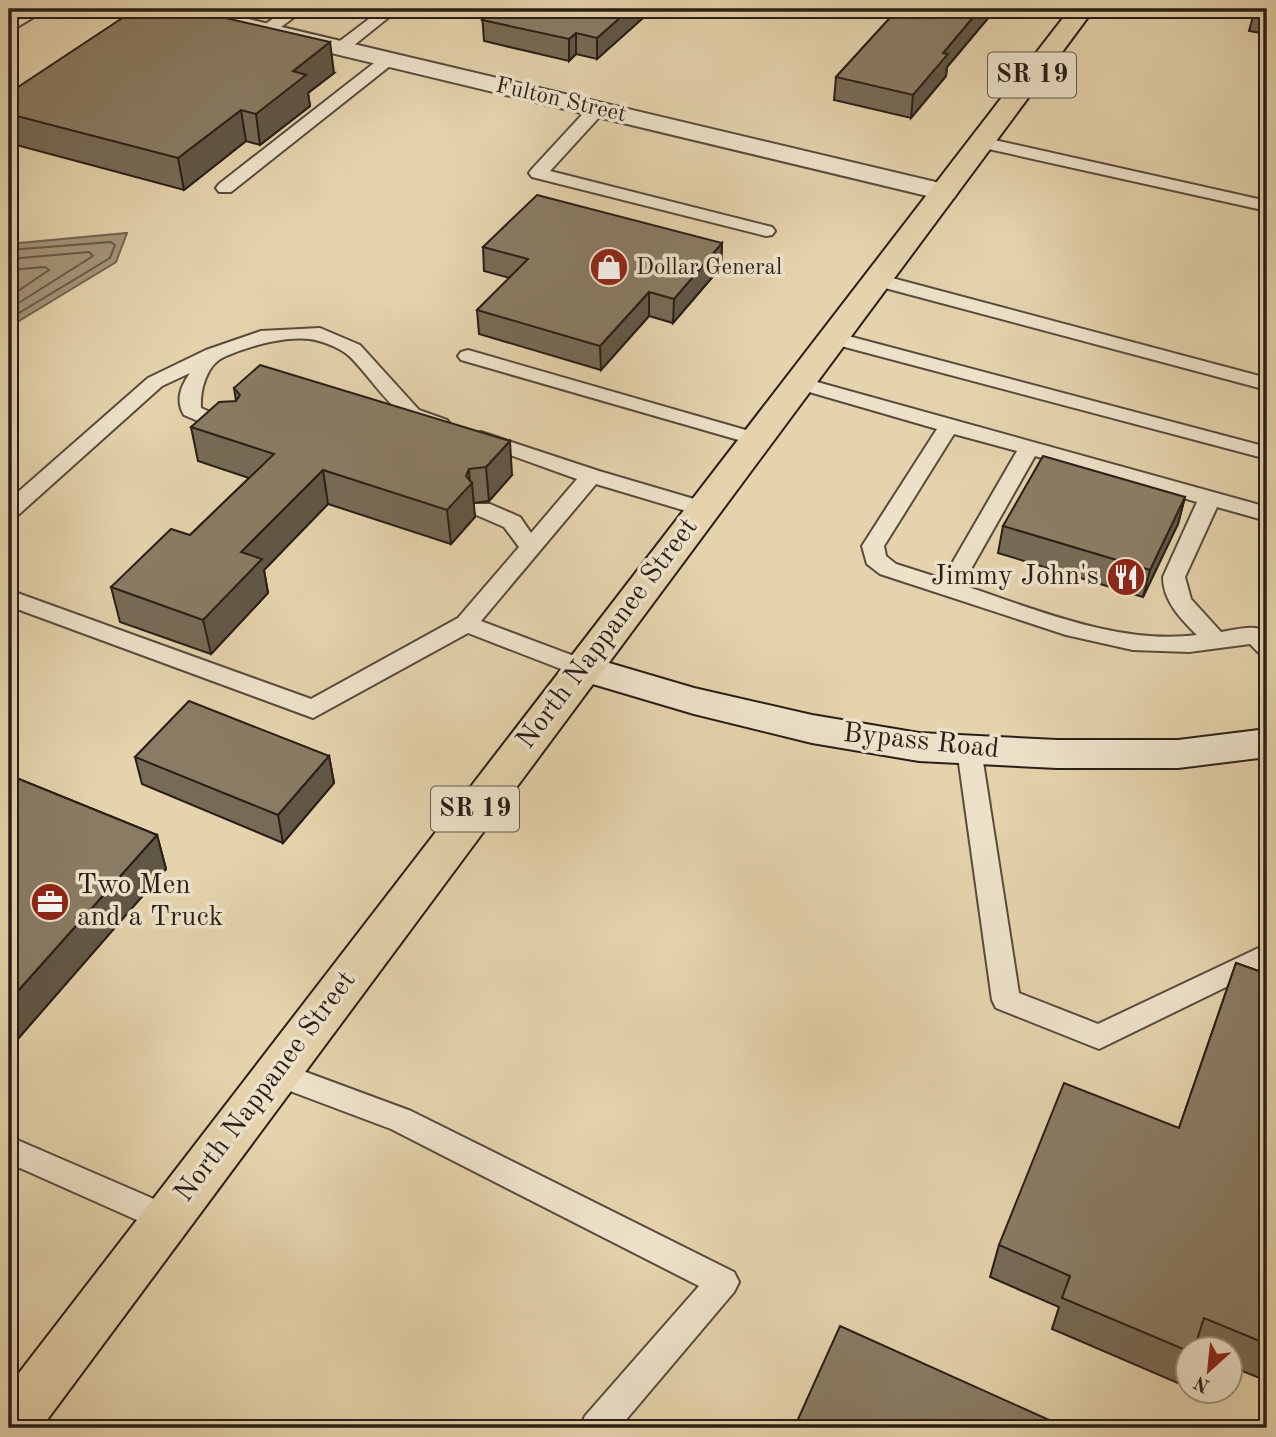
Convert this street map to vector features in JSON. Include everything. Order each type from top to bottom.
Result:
[{"type":"main road","name":"North Nappanee Street","points":[[9,1428],[1082,9]]},
{"type":"street","name":"Fulton Street","points":[[177,9],[944,192]]},
{"type":"street","name":"Bypass Road","points":[[582,668],[694,701],[812,729],[919,747],[1057,754],[1178,754],[1267,743]]},
{"type":"lane","points":[[9,27],[39,9]]},
{"type":"lane","points":[[267,30],[297,9]]},
{"type":"lane","points":[[342,47],[391,9]]},
{"type":"lane","points":[[225,188],[389,59]]},
{"type":"lane","points":[[597,109],[538,173],[766,231]]},
{"type":"lane","points":[[981,142],[1267,206]]},
{"type":"lane","points":[[877,280],[1267,384]]},
{"type":"lane","points":[[9,511],[155,382],[214,354],[268,335],[320,334],[353,349],[412,414],[591,476],[703,509]]},
{"type":"lane","points":[[833,338],[1267,453]]},
{"type":"lane","points":[[214,354],[190,388],[191,411],[233,429]]},
{"type":"lane","points":[[468,356],[755,439]]},
{"type":"lane","points":[[799,383],[1267,514]]},
{"type":"lane","points":[[949,426],[873,546],[875,559],[888,569],[1074,629],[1133,642],[1189,644],[1264,637]]},
{"type":"lane","points":[[949,588],[1029,448]]},
{"type":"lane","points":[[9,598],[313,709],[466,624],[591,476]]},
{"type":"lane","points":[[1210,498],[1174,577],[1173,585],[1181,601],[1216,640]]},
{"type":"lane","points":[[482,509],[512,522],[530,547]]},
{"type":"lane","points":[[466,624],[582,668]]},
{"type":"lane","points":[[969,749],[1006,1000],[1100,1037],[1267,955]]},
{"type":"lane","points":[[276,1073],[401,1120],[723,1282],[597,1428]]},
{"type":"lane","points":[[9,1159],[15,1152],[166,1219]]},
{"type":"water","points":[[127,233],[116,262],[9,327],[9,244]]},
{"type":"building","points":[[136,9],[186,9],[330,42],[293,71],[306,75],[256,114],[241,110],[178,158],[9,114],[9,93]]},
{"type":"building","points":[[487,9],[630,9],[597,38],[576,33],[569,39],[482,20],[489,14],[482,13]]},
{"type":"building","points":[[898,9],[980,9],[943,53],[948,54],[913,95],[836,77]]},
{"type":"building","points":[[537,195],[722,243],[674,299],[649,292],[600,346],[477,310],[528,259],[483,247]]},
{"type":"building","points":[[260,365],[510,441],[486,467],[469,469],[466,476],[472,483],[447,510],[323,470],[241,552],[262,559],[203,620],[111,587],[171,529],[190,535],[274,454],[191,427],[219,402],[236,401],[240,395],[234,388]]},
{"type":"building","points":[[1043,456],[1185,497],[1150,570],[1003,526]]},
{"type":"building","points":[[189,701],[329,756],[278,815],[135,757]]},
{"type":"building","points":[[9,775],[157,835],[9,1001]]},
{"type":"building","points":[[1236,963],[1267,974],[1267,1344],[1204,1318],[1198,1336],[1174,1336],[1174,1345],[1062,1298],[1070,1276],[999,1245],[1064,1083],[1179,1128]]},
{"type":"building","points":[[840,1326],[1067,1428],[794,1428]]},
{"type":"place","name":"Dollar General","points":[[609,267]]},
{"type":"place","name":"Jimmy John's","points":[[1126,577]]},
{"type":"place","name":"Two Men and a Truck","points":[[50,902]]}]
